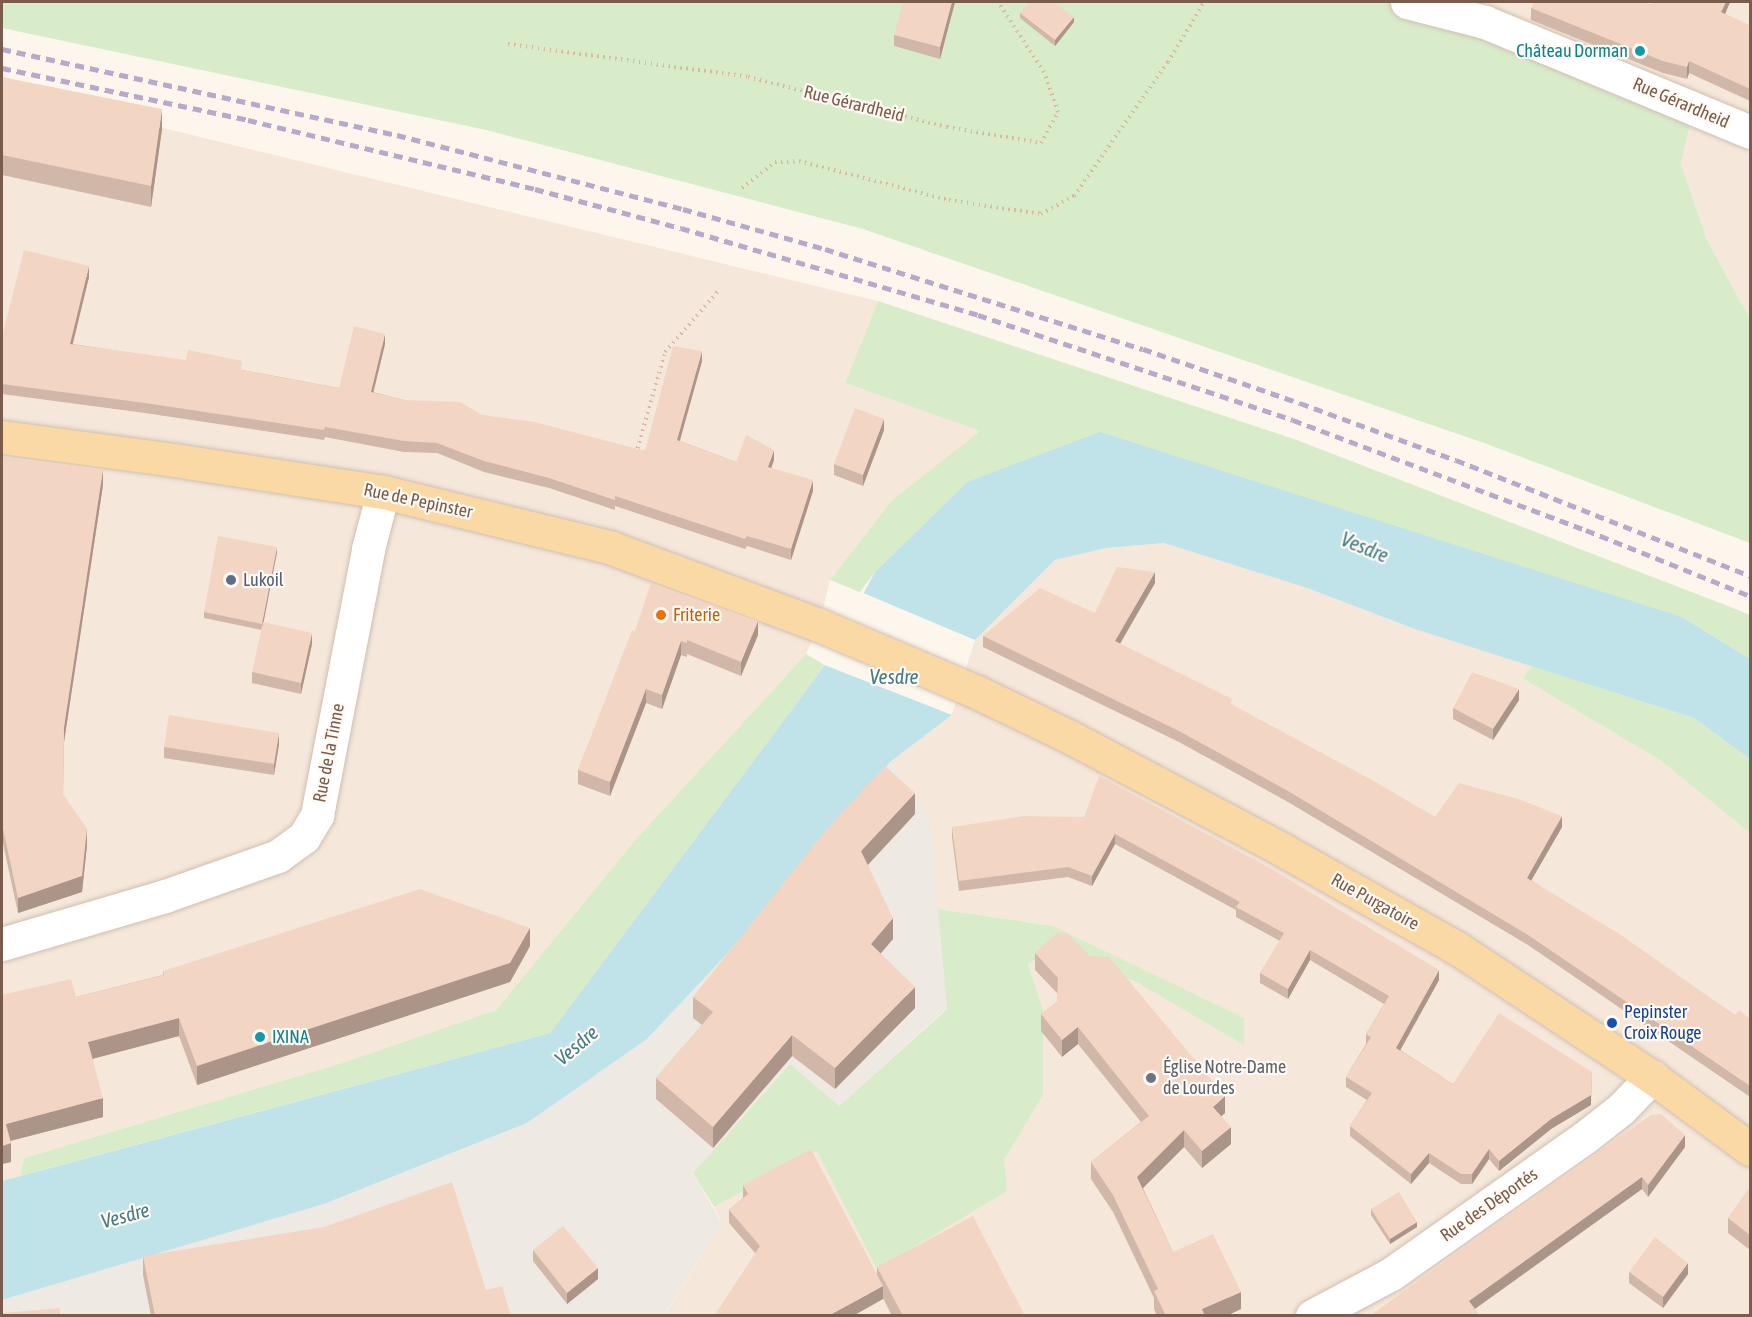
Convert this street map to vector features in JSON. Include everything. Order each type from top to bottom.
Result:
[{"type":"main road","name":"Rue de Pepinster","points":[[2,437],[174,460],[383,492],[609,547],[819,625],[977,692]]},
{"type":"main road","name":"Rue Purgatoire","points":[[977,692],[1111,758],[1447,942],[1652,1077],[1750,1149]]},
{"type":"street","name":"Rue Gérardheid","points":[[1407,2],[1485,22],[1750,132]]},
{"type":"street","name":"Rue de la Tinne","points":[[2,944],[165,896],[278,856],[304,837],[317,815],[368,549],[383,492]]},
{"type":"street","name":"Rue des Déportés","points":[[1312,1316],[1391,1274],[1593,1131],[1621,1109],[1652,1077]]},
{"type":"path","name":"Rue Gérardheid","points":[[508,44],[748,77],[947,127],[1041,143],[1058,112],[1044,72],[998,2]]},
{"type":"path","points":[[742,188],[775,162],[799,161],[949,200],[1041,214],[1074,196],[1168,62],[1204,2]]},
{"type":"path","points":[[635,455],[665,352],[720,289]]},
{"type":"shaded area","points":[[1442,2],[1750,2],[1750,319],[1707,240],[1681,164],[1692,110]]},
{"type":"shaded area","points":[[2,89],[878,301],[845,383],[981,431],[892,500],[830,580],[819,625],[806,654],[636,839],[496,1010],[342,1063],[24,1158],[20,1176],[2,1181]]},
{"type":"shaded area","points":[[1164,543],[1307,588],[1415,629],[1532,666],[1522,678],[1660,760],[1750,833],[1750,1315],[664,1316],[722,1223],[714,1207],[817,1151],[1003,1160],[1043,1095],[1043,1009],[1028,964],[1064,943],[1091,961],[1140,984],[1053,926],[938,909],[931,820],[890,762],[952,715],[975,640],[1055,560],[1106,548]]},
{"type":"shaded area","points":[[890,762],[931,820],[947,1008],[839,1106],[789,1065],[693,1173],[722,1223],[664,1315],[2,1316],[2,1300],[324,1204],[527,1123],[647,1039],[726,955]]},
{"type":"green space","points":[[2,2],[1442,2],[1693,110],[1681,164],[1707,240],[1750,319],[1750,543],[1484,443],[863,229],[486,130],[2,28]]},
{"type":"green space","points":[[878,301],[1294,439],[1750,615],[1750,659],[1682,617],[1012,466],[967,482],[875,572],[860,592],[830,580],[892,500],[980,431],[845,383]]},
{"type":"green space","points":[[806,654],[825,665],[550,1033],[20,1176],[24,1158],[342,1063],[496,1010],[636,839]]},
{"type":"green space","points":[[1532,666],[1694,718],[1750,759],[1750,833],[1660,760],[1522,678]]},
{"type":"green space","points":[[938,909],[1053,926],[1244,1018],[1244,1045],[1140,984],[1091,961],[1065,943],[1028,964],[1043,1009],[1043,1095],[1004,1160],[1007,1191],[877,1269],[817,1151],[714,1207],[693,1173],[790,1064],[839,1106],[947,1009]]},
{"type":"water","name":"Vesdre","points":[[1100,432],[1682,617],[1750,659],[1750,759],[1694,718],[1415,629],[1307,588],[1164,543],[1106,548],[1055,560],[975,640],[952,715],[890,762],[726,955],[647,1039],[527,1123],[324,1204],[2,1300],[2,1181],[550,1033],[825,665],[875,572],[967,482]]},
{"type":"pier","points":[[861,592],[975,640],[952,715],[822,664]]},
{"type":"building","points":[[903,2],[952,2],[940,47],[894,35]]},
{"type":"building","points":[[1029,2],[1053,2],[1074,17],[1055,40],[1020,13]]},
{"type":"building","points":[[1534,2],[1644,2],[1651,5],[1653,2],[1726,2],[1721,12],[1750,26],[1750,89],[1689,61],[1687,67],[1663,61],[1531,8]]},
{"type":"building","points":[[2,77],[162,109],[151,186],[2,155]]},
{"type":"building","points":[[24,250],[89,266],[70,344],[186,360],[188,350],[242,361],[241,370],[339,388],[354,326],[385,334],[371,392],[404,400],[460,402],[482,415],[535,422],[645,451],[673,346],[702,351],[677,440],[736,462],[746,435],[774,450],[768,467],[813,480],[791,549],[747,536],[745,539],[615,496],[615,500],[549,478],[484,461],[437,443],[404,441],[325,427],[324,430],[2,384],[2,333]]},
{"type":"building","points":[[855,408],[884,419],[863,475],[834,464]]},
{"type":"building","points":[[2,457],[103,469],[64,727],[63,794],[87,829],[82,876],[18,898],[2,824]]},
{"type":"building","points":[[218,536],[277,547],[262,624],[204,612]]},
{"type":"building","points":[[1117,567],[1155,572],[1115,641],[1232,699],[1231,704],[1372,780],[1435,817],[1459,783],[1518,799],[1562,816],[1527,878],[1618,933],[1735,1015],[1739,1010],[1750,1019],[1750,1086],[1528,935],[1288,791],[1179,731],[983,636],[1040,588],[1095,613]]},
{"type":"building","points":[[651,583],[758,621],[741,662],[687,640],[687,643],[681,641],[662,695],[646,689],[610,782],[578,770],[632,630],[635,631]]},
{"type":"building","points":[[263,622],[312,633],[301,683],[252,672]]},
{"type":"building","points":[[1472,672],[1519,689],[1493,729],[1453,708]]},
{"type":"building","points":[[169,715],[279,733],[274,764],[164,747]]},
{"type":"building","points":[[885,766],[915,793],[861,851],[893,918],[871,944],[915,987],[835,1068],[792,1035],[713,1127],[656,1078],[713,1012],[693,997],[825,831]]},
{"type":"building","points":[[1099,776],[1270,868],[1439,970],[1396,1048],[1453,1084],[1499,1013],[1592,1072],[1591,1095],[1551,1119],[1499,1161],[1489,1149],[1472,1174],[1461,1174],[1429,1153],[1411,1174],[1350,1126],[1372,1093],[1346,1077],[1371,1037],[1366,1034],[1389,996],[1310,950],[1288,989],[1260,973],[1284,933],[1236,907],[1240,902],[1115,834],[1092,876],[1068,867],[959,881],[952,827],[1024,816],[1084,817]]},
{"type":"building","points":[[420,889],[530,928],[510,963],[197,1066],[179,1018],[88,1042],[103,1098],[6,1124],[11,1143],[2,1146],[2,995],[71,979],[76,997],[164,975],[163,971]]},
{"type":"building","points":[[1057,933],[1068,934],[1090,956],[1109,957],[1225,1096],[1213,1107],[1231,1127],[1202,1151],[1184,1130],[1137,1177],[1173,1252],[1213,1234],[1241,1292],[1202,1309],[1205,1316],[1166,1316],[1154,1291],[1158,1289],[1113,1195],[1091,1162],[1149,1116],[1078,1027],[1062,1040],[1041,1014],[1057,1002],[1058,978],[1035,953]]},
{"type":"building","points":[[1661,1114],[1685,1135],[1648,1185],[1642,1177],[1469,1301],[1478,1313],[1474,1316],[1370,1316],[1523,1204],[1651,1115]]},
{"type":"building","points":[[811,1149],[883,1286],[828,1316],[714,1316],[760,1246],[729,1210],[748,1194],[743,1185]]},
{"type":"building","points":[[452,1182],[486,1290],[502,1286],[511,1316],[155,1316],[143,1256],[324,1227]]},
{"type":"building","points":[[1750,1188],[1750,1235],[1728,1218]]},
{"type":"building","points":[[1399,1192],[1417,1222],[1390,1239],[1371,1209]]},
{"type":"building","points":[[973,1216],[1025,1316],[903,1316],[877,1267]]},
{"type":"building","points":[[563,1226],[598,1268],[567,1293],[533,1250]]},
{"type":"building","points":[[1655,1237],[1688,1263],[1663,1297],[1629,1272]]},
{"type":"building","points":[[60,1308],[60,1316],[2,1316],[2,1313]]},
{"type":"railway","points":[[2,49],[397,135],[683,209],[825,249],[1143,349],[1300,403],[1456,460],[1750,576]]},
{"type":"railway","points":[[2,68],[248,120],[535,189],[681,228],[978,315],[1293,420],[1586,530],[1750,596]]},
{"type":"place","name":"Château Dorman","points":[[1640,51]]},
{"type":"place","name":"Lukoil","points":[[231,580]]},
{"type":"place","name":"Friterie","points":[[661,615]]},
{"type":"place","name":"Pepinster Croix Rouge","points":[[1612,1023]]},
{"type":"place","name":"IXINA","points":[[260,1037]]},
{"type":"place","name":"Église Notre-Dame de Lourdes","points":[[1151,1078]]}]
